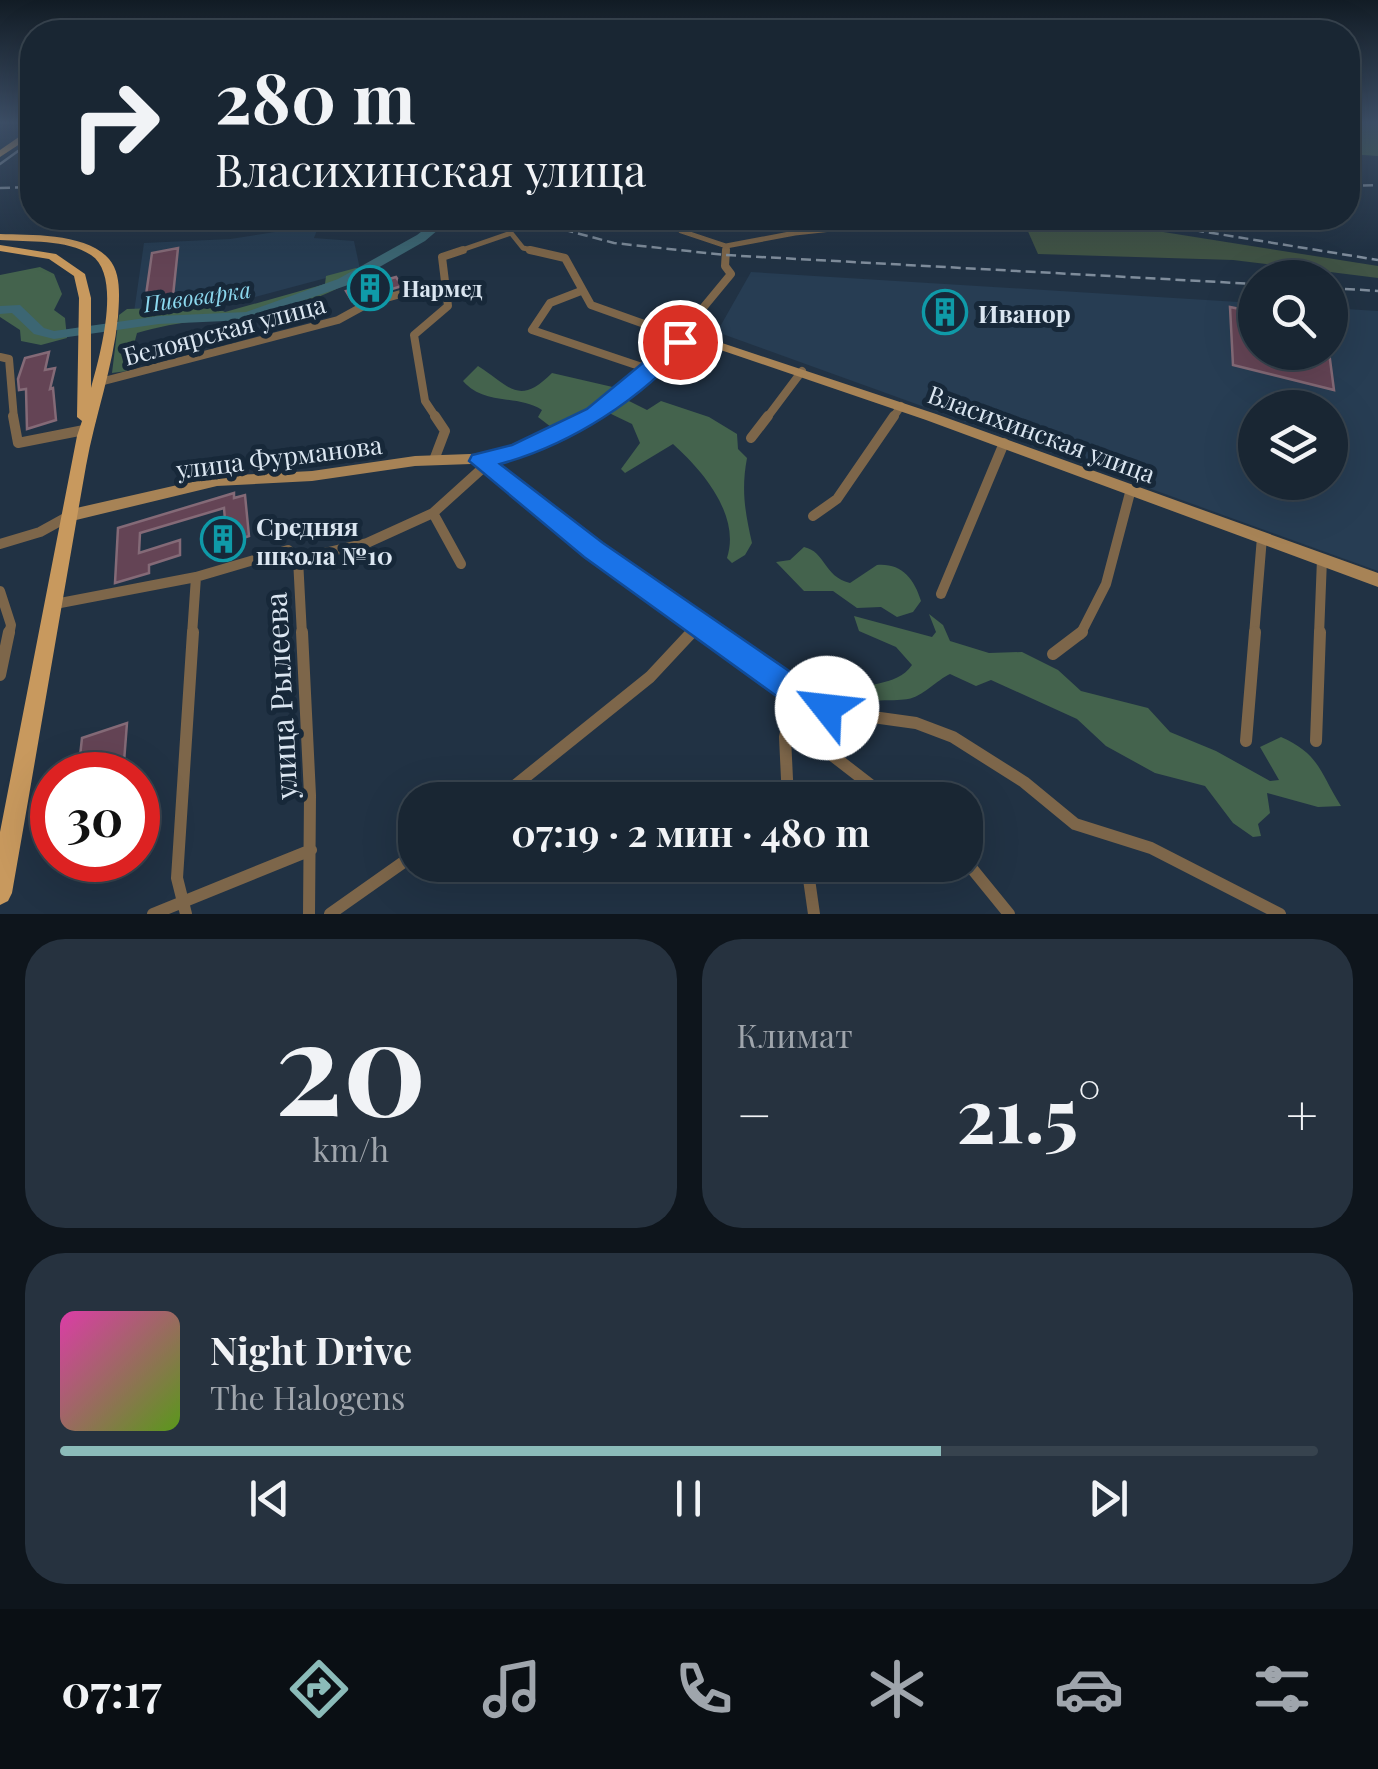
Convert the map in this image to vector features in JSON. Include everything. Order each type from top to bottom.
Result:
[{"type":"main road","points":[[0,237],[67,244],[99,256],[111,272],[100,382],[84,433]]},
{"type":"main road","points":[[0,248],[52,256],[75,268],[84,288],[85,350],[84,433],[72,515],[0,893]]},
{"type":"main road","points":[[84,318],[110,312]]},
{"type":"main road","points":[[85,350],[106,345]]},
{"type":"street","points":[[680,230],[726,246],[822,230]]},
{"type":"street","name":"Власихинская улица","points":[[434,460],[445,431],[425,401],[414,335],[417,329],[439,321],[446,309],[449,285],[440,258],[511,233],[522,248],[565,258],[591,305],[613,316],[689,340],[721,342],[1378,580]]},
{"type":"street","points":[[482,464],[586,419],[612,402],[674,346],[689,340],[693,320],[731,274],[725,266],[726,246]]},
{"type":"street","name":"Белоярская улица","points":[[100,382],[338,320],[369,304],[411,291]]},
{"type":"street","points":[[581,291],[549,302],[536,317],[532,330],[648,368]]},
{"type":"street","points":[[4,357],[18,443],[84,433]]},
{"type":"street","points":[[751,438],[802,371]]},
{"type":"street","points":[[813,516],[837,499],[901,406]]},
{"type":"street","points":[[941,594],[1004,443]]},
{"type":"street","name":"улица Фурманова","points":[[72,515],[217,481],[312,476],[434,460],[482,464]]},
{"type":"street","points":[[482,464],[797,694],[844,713],[916,723],[953,737],[1010,772],[1075,824],[1151,848],[1280,914]]},
{"type":"street","name":"улица Рылеева","points":[[309,914],[311,850],[298,559],[367,543],[433,514],[482,464]]},
{"type":"street","points":[[1053,654],[1069,650],[1092,619],[1130,489]]},
{"type":"street","points":[[433,514],[460,564]]},
{"type":"street","points":[[0,544],[40,532],[72,515]]},
{"type":"street","points":[[1246,740],[1262,537]]},
{"type":"street","points":[[55,604],[196,576],[276,552],[288,550],[298,559]]},
{"type":"street","points":[[1316,741],[1322,559]]},
{"type":"street","points":[[186,908],[177,878],[196,576]]},
{"type":"street","points":[[0,591],[11,625],[0,675]]},
{"type":"street","points":[[519,782],[650,677],[700,624]]},
{"type":"street","points":[[787,782],[785,736],[797,694]]},
{"type":"street","points":[[791,709],[814,742],[866,782]]},
{"type":"street","points":[[153,914],[186,908],[311,850]]},
{"type":"street","points":[[330,914],[398,866]]},
{"type":"street","points":[[809,882],[814,914]]},
{"type":"street","points":[[983,882],[1009,914]]},
{"type":"shaded area","points":[[287,230],[317,230],[314,238],[354,241],[360,269],[199,312],[134,312],[144,243],[230,239]]},
{"type":"shaded area","points":[[751,272],[1238,302],[1238,370],[1348,370],[1348,309],[1378,311],[1378,571],[717,332]]},
{"type":"green space","points":[[1027,230],[1151,230],[1340,260],[1038,254]]},
{"type":"green space","points":[[1348,261],[1378,266],[1378,278],[1348,274]]},
{"type":"green space","points":[[40,267],[54,274],[62,294],[54,310],[65,318],[67,338],[41,345],[21,341],[20,330],[0,317],[0,275]]},
{"type":"green space","points":[[356,268],[365,272],[307,301],[137,333],[127,371],[112,373],[119,315],[127,309],[213,306],[225,312],[325,284],[326,276]]},
{"type":"green space","points":[[478,366],[514,390],[531,389],[552,373],[617,388],[606,400],[551,427],[538,417],[542,410],[532,405],[472,389],[463,381]]},
{"type":"green space","points":[[627,400],[647,410],[661,401],[709,417],[737,434],[738,449],[747,458],[745,501],[752,543],[745,555],[732,563],[727,558],[729,526],[724,510],[707,480],[673,444],[625,473],[621,469],[640,443],[632,424],[607,412]]},
{"type":"green space","points":[[804,547],[817,554],[841,580],[850,583],[877,565],[900,569],[915,585],[921,601],[913,612],[897,617],[881,607],[857,608],[833,591],[804,591],[776,562],[790,560]]},
{"type":"green space","points":[[929,614],[943,625],[950,641],[989,653],[1022,652],[1058,670],[1081,691],[1148,708],[1170,732],[1216,751],[1270,781],[1279,780],[1260,747],[1281,737],[1294,743],[1312,758],[1341,806],[1318,807],[1267,793],[1270,813],[1258,824],[1261,836],[1253,837],[1233,823],[1205,786],[1155,773],[1106,746],[1077,719],[991,680],[976,686],[950,674],[908,699],[845,698],[860,688],[897,678],[912,665],[896,647],[859,631],[854,616],[932,637],[936,632]]},
{"type":"building","points":[[178,248],[173,296],[145,302],[152,253]]},
{"type":"building","name":"Нармед","points":[[396,277],[402,286],[352,301],[346,291]]},
{"type":"building","points":[[1230,307],[1238,309],[1238,366],[1233,365]]},
{"type":"building","points":[[49,352],[45,370],[55,368],[50,389],[53,388],[56,420],[27,429],[26,389],[19,390],[18,379],[25,358]]},
{"type":"building","points":[[1253,370],[1331,370],[1334,390]]},
{"type":"building","name":"Средняя школа №10","points":[[234,493],[234,498],[245,495],[249,536],[208,549],[207,538],[226,532],[224,508],[140,533],[139,553],[180,540],[180,555],[149,565],[149,573],[115,583],[118,528]]},
{"type":"building","points":[[127,723],[125,752],[80,752],[82,738]]},
{"type":"waterway","name":"Пивоварка","points":[[0,310],[15,308],[39,331],[54,335],[159,320],[247,316],[343,282],[431,230]]},
{"type":"railway","points":[[1360,186],[1378,185]]},
{"type":"railway","points":[[0,188],[20,187]]},
{"type":"railway","points":[[565,230],[614,243],[725,255],[1238,283]]},
{"type":"railway","points":[[1194,230],[1378,260]]},
{"type":"railway","points":[[1348,289],[1378,291]]},
{"type":"place","name":"Нармед","points":[[370,288]]},
{"type":"place","name":"Иванор","points":[[945,312]]},
{"type":"place","name":"Средняя школа №10","points":[[223,539]]},
{"type":"route","points":[[680,342],[595,414],[519,451],[480,461],[594,550],[797,694],[827,708]]}]
